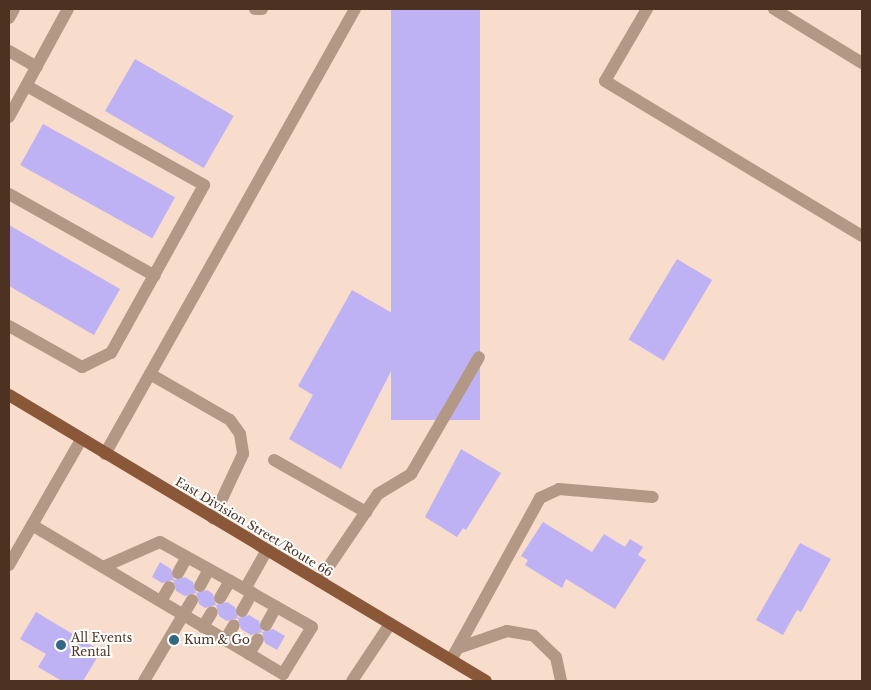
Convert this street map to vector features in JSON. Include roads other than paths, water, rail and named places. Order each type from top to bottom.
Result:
[{"type":"main road","name":"East Division Street/Route 66","points":[[9,396],[486,681]]},
{"type":"street","points":[[9,18],[14,9]]},
{"type":"street","points":[[9,117],[68,9]]},
{"type":"street","points":[[255,9],[262,9]]},
{"type":"street","points":[[105,454],[356,9]]},
{"type":"street","points":[[647,9],[605,81],[862,236]]},
{"type":"street","points":[[774,9],[862,63]]},
{"type":"street","points":[[9,51],[37,67]]},
{"type":"street","points":[[11,332],[82,367],[112,353],[204,185],[27,86]]},
{"type":"street","points":[[9,194],[155,276]]},
{"type":"street","points":[[319,581],[378,494],[411,474],[479,357]]},
{"type":"street","points":[[150,374],[230,420],[240,434],[243,454],[213,518]]},
{"type":"street","points":[[9,565],[81,440]]},
{"type":"street","points":[[274,460],[366,512]]},
{"type":"street","points":[[451,660],[540,498],[559,489],[653,496]]},
{"type":"street","points":[[32,525],[283,674],[312,627],[160,542],[103,567]]},
{"type":"street","points":[[242,611],[267,550]]},
{"type":"street","points":[[178,573],[187,557]]},
{"type":"street","points":[[200,586],[209,569]]},
{"type":"street","points":[[220,598],[230,581]]},
{"type":"street","points":[[161,601],[169,587]]},
{"type":"street","points":[[144,681],[192,600]]},
{"type":"street","points":[[266,625],[276,607]]},
{"type":"street","points":[[203,627],[212,612]]},
{"type":"street","points":[[352,681],[390,624]]},
{"type":"street","points":[[225,640],[234,625]]},
{"type":"street","points":[[458,648],[507,631],[534,636],[556,657],[561,681]]},
{"type":"street","points":[[248,654],[258,639]]},
{"type":"place","name":"Kum & Go","points":[[174,640]]},
{"type":"place","name":"All Events Rental","points":[[61,645]]}]
